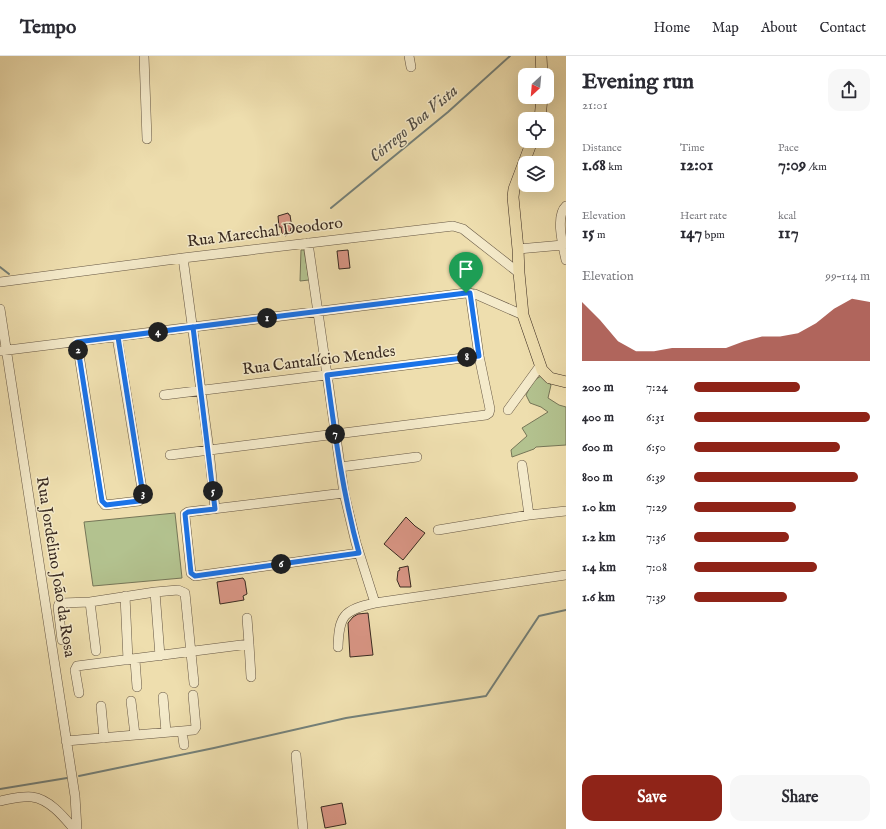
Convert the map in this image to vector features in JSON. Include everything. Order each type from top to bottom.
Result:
[{"type":"main road","points":[[541,56],[542,68]]},
{"type":"main road","points":[[529,148],[514,189],[513,197],[523,315],[540,366],[548,377],[566,382]]},
{"type":"street","points":[[144,56],[147,139]]},
{"type":"street","points":[[409,56],[411,67]]},
{"type":"street","points":[[566,206],[562,210],[560,217],[562,245],[566,260]]},
{"type":"street","name":"Rua Marechal Deodoro","points":[[0,282],[183,258],[453,226],[463,229],[519,273]]},
{"type":"street","points":[[308,244],[344,493],[350,524],[374,603]]},
{"type":"street","points":[[518,249],[562,245]]},
{"type":"street","points":[[183,258],[209,450],[215,509]]},
{"type":"street","points":[[170,455],[486,415],[490,409],[479,356],[470,293]]},
{"type":"street","points":[[3,350],[470,293],[523,315]]},
{"type":"street","name":"Rua Jordelino João da Rosa","points":[[0,309],[3,350],[63,695],[66,741],[75,796],[75,829]]},
{"type":"street","points":[[77,342],[102,501],[106,505],[139,501],[143,495],[118,337]]},
{"type":"street","name":"Rua Cantalício Mendes","points":[[164,395],[479,356]]},
{"type":"street","points":[[508,410],[540,366]]},
{"type":"street","points":[[340,467],[417,457]]},
{"type":"street","points":[[522,464],[529,515]]},
{"type":"street","points":[[344,493],[188,512],[185,514],[191,573],[195,576],[359,553]]},
{"type":"street","points":[[438,530],[529,515],[566,511]]},
{"type":"street","points":[[338,648],[341,622],[346,615],[356,607],[374,603],[566,575]]},
{"type":"street","points":[[62,640],[59,604],[90,602],[125,596],[178,590],[185,593],[194,683]]},
{"type":"street","points":[[155,592],[160,656]]},
{"type":"street","points":[[125,596],[131,660],[137,687]]},
{"type":"street","points":[[90,602],[96,651]]},
{"type":"street","points":[[247,618],[251,677]]},
{"type":"street","points":[[79,693],[75,670],[77,666],[249,644]]},
{"type":"street","points":[[66,741],[194,730],[196,727],[193,695]]},
{"type":"street","points":[[163,698],[166,732]]},
{"type":"street","points":[[131,701],[135,735]]},
{"type":"street","points":[[101,706],[104,738]]},
{"type":"street","points":[[182,731],[184,745]]},
{"type":"street","points":[[296,755],[303,829]]},
{"type":"street","points":[[0,801],[22,797],[38,798],[48,803],[75,829]]},
{"type":"green space","points":[[301,250],[304,250],[309,280],[300,281]]},
{"type":"green space","points":[[541,376],[551,385],[548,398],[559,405],[566,407],[566,445],[536,447],[512,457],[511,450],[527,436],[522,428],[548,412],[541,407],[530,403],[526,395],[533,381]]},
{"type":"green space","points":[[175,513],[182,578],[93,586],[84,522]]},
{"type":"building","points":[[288,213],[290,215],[292,228],[290,233],[285,236],[282,233],[281,227],[279,227],[278,216]]},
{"type":"building","points":[[348,250],[350,268],[339,269],[337,251]]},
{"type":"building","points":[[406,517],[425,533],[403,560],[384,544]]},
{"type":"building","points":[[408,566],[411,587],[400,587],[397,580],[398,571],[400,570],[399,568]]},
{"type":"building","points":[[243,578],[245,581],[247,594],[243,596],[244,600],[220,604],[217,582]]},
{"type":"building","points":[[368,613],[373,655],[350,657],[348,623],[358,614]]},
{"type":"building","points":[[342,803],[346,824],[325,828],[321,807]]},
{"type":"waterway","name":"Córrego Boa Vista","points":[[331,208],[448,112],[510,56]]},
{"type":"waterway","name":"Córrego Boa Vista","points":[[0,267],[9,274]]},
{"type":"waterway","points":[[79,776],[214,748],[346,718],[486,696],[539,616],[566,610]]},
{"type":"waterway","points":[[0,789],[67,778]]},
{"type":"route","points":[[466,293],[193,327],[77,342],[102,501],[106,505],[139,501],[143,495],[118,337],[193,327],[215,509],[188,512],[185,514],[192,575],[195,576],[359,553],[350,524],[344,493],[327,375],[479,356],[470,293],[466,293]]}]
